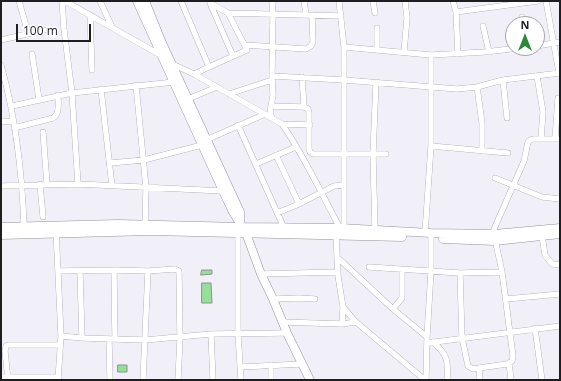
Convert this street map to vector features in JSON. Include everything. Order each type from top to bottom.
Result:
[{"type":"street","points":[[19,1],[28,33]]},
{"type":"street","points":[[62,1],[72,93],[78,184]]},
{"type":"street","points":[[65,1],[162,55],[173,64],[194,74],[282,124],[322,193],[341,232]]},
{"type":"street","points":[[100,1],[112,27]]},
{"type":"street","points":[[137,1],[174,82],[240,212],[242,229],[238,334],[241,380]]},
{"type":"street","points":[[145,1],[188,99],[223,192],[242,229],[273,299],[286,333],[310,380]]},
{"type":"street","points":[[181,1],[209,67]]},
{"type":"street","points":[[272,1],[273,101],[270,113],[272,118]]},
{"type":"street","points":[[245,45],[306,48],[311,46],[313,42],[309,15],[304,1]]},
{"type":"street","points":[[339,1],[344,47],[344,185],[338,258],[338,272],[343,307],[342,324]]},
{"type":"street","points":[[373,1],[375,13]]},
{"type":"street","points":[[404,52],[407,18],[405,1]]},
{"type":"street","points":[[453,1],[456,12],[458,54]]},
{"type":"street","points":[[487,1],[488,8]]},
{"type":"street","points":[[456,12],[538,1]]},
{"type":"street","points":[[229,94],[272,78],[302,77],[457,89],[477,87],[503,80],[559,73],[546,1]]},
{"type":"street","points":[[194,74],[233,56],[246,52],[247,48],[228,13],[211,2]]},
{"type":"street","points":[[211,2],[233,56]]},
{"type":"street","points":[[228,13],[341,16]]},
{"type":"street","points":[[90,15],[92,70]]},
{"type":"street","points":[[483,26],[489,52]]},
{"type":"street","points":[[377,28],[377,50]]},
{"type":"street","points":[[1,40],[44,30]]},
{"type":"street","points":[[545,44],[560,42]]},
{"type":"street","points":[[344,47],[431,55],[505,50]]},
{"type":"street","points":[[32,54],[40,99]]},
{"type":"street","points":[[427,337],[431,271],[429,235],[432,87],[431,55]]},
{"type":"street","points":[[1,65],[2,76],[12,106],[14,128],[19,152],[24,226]]},
{"type":"street","points":[[537,76],[543,112],[541,139]]},
{"type":"street","points":[[302,77],[304,107]]},
{"type":"street","points":[[503,80],[507,118]]},
{"type":"street","points":[[12,106],[58,95],[136,85],[174,82]]},
{"type":"street","points":[[375,230],[373,154],[376,82]]},
{"type":"street","points":[[136,85],[146,188],[145,228]]},
{"type":"street","points":[[188,99],[217,87]]},
{"type":"street","points":[[477,87],[482,123],[482,151]]},
{"type":"street","points":[[101,89],[112,186]]},
{"type":"street","points":[[14,128],[57,116],[58,95]]},
{"type":"street","points":[[460,273],[462,338],[468,366],[473,369],[509,363],[513,358],[502,272],[495,237],[497,222],[524,161],[528,142],[530,140],[558,139],[558,98]]},
{"type":"street","points":[[271,106],[304,107],[308,109],[310,125],[310,152],[320,154],[386,154]]},
{"type":"street","points":[[110,163],[144,160],[204,142],[264,114]]},
{"type":"street","points":[[1,122],[13,121]]},
{"type":"street","points":[[282,124],[310,125]]},
{"type":"street","points":[[238,125],[284,228]]},
{"type":"street","points":[[43,132],[43,217]]},
{"type":"street","points":[[430,146],[508,153]]},
{"type":"street","points":[[256,164],[296,147]]},
{"type":"street","points":[[276,155],[299,204]]},
{"type":"street","points":[[495,178],[542,197],[560,199]]},
{"type":"street","points":[[1,186],[78,184],[223,192]]},
{"type":"street","points":[[277,213],[299,204],[334,186],[344,185]]},
{"type":"street","points":[[1,227],[24,226],[56,230]]},
{"type":"street","points":[[1,235],[56,230],[145,228],[242,229],[495,237],[560,234]]},
{"type":"street","points":[[242,229],[284,228],[341,232],[375,230],[429,235]]},
{"type":"street","points":[[495,237],[560,228]]},
{"type":"street","points":[[1,377],[59,379],[61,336],[56,230]]},
{"type":"street","points":[[542,236],[546,257],[552,264],[560,265]]},
{"type":"street","points":[[338,258],[393,309],[427,337],[430,343],[445,355],[448,366],[447,380]]},
{"type":"street","points":[[369,267],[460,273],[502,272]]},
{"type":"street","points":[[58,271],[174,269],[180,271],[180,338],[178,380]]},
{"type":"street","points":[[80,270],[82,338]]},
{"type":"street","points":[[110,380],[114,270]]},
{"type":"street","points":[[143,380],[148,270]]},
{"type":"street","points":[[393,309],[402,298],[402,270]]},
{"type":"street","points":[[261,274],[338,272]]},
{"type":"street","points":[[506,299],[560,294]]},
{"type":"street","points":[[273,299],[315,299]]},
{"type":"street","points":[[343,307],[356,322],[426,380]]},
{"type":"street","points":[[282,322],[342,324],[356,322]]},
{"type":"street","points":[[430,343],[535,328],[560,326]]},
{"type":"street","points":[[535,328],[542,380]]},
{"type":"street","points":[[61,336],[145,340],[211,334],[286,333]]},
{"type":"street","points":[[211,334],[213,380]]},
{"type":"street","points":[[426,380],[430,343]]},
{"type":"street","points":[[8,378],[5,349],[8,345],[60,345]]},
{"type":"street","points":[[509,363],[511,380]]},
{"type":"street","points":[[240,367],[302,364]]},
{"type":"street","points":[[271,365],[271,380]]},
{"type":"street","points":[[479,368],[480,380]]},
{"type":"building","points":[[202,270],[212,270],[212,274],[201,275]]},
{"type":"building","points":[[202,283],[211,283],[212,303],[202,303]]},
{"type":"building","points":[[118,365],[127,365],[127,372],[118,372]]}]
